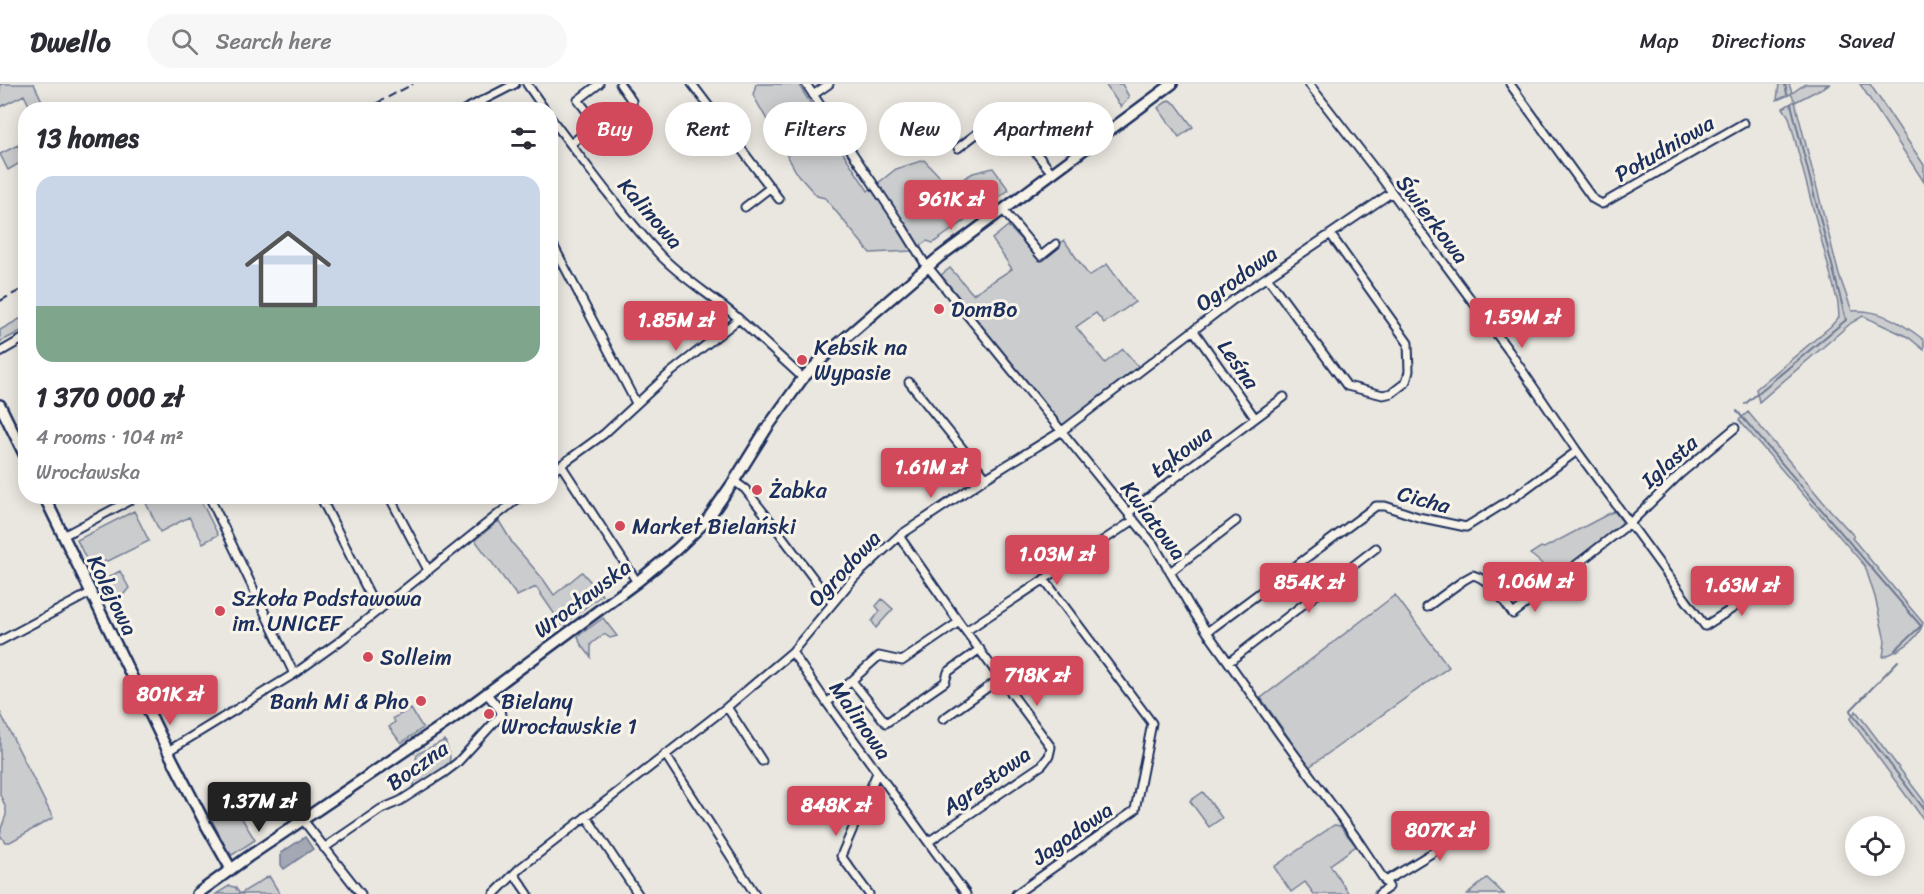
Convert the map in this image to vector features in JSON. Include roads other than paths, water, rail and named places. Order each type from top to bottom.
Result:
[{"type":"main road","name":"Wrocławska","points":[[198,894],[231,869],[452,720],[637,582],[691,538],[735,482],[767,428],[803,378],[830,351],[928,266],[1172,84]]},
{"type":"main road","points":[[0,405],[18,442]]},
{"type":"main road","name":"Kolejowa","points":[[48,504],[168,752],[231,869]]},
{"type":"street","points":[[481,101],[515,84]]},
{"type":"street","points":[[526,84],[539,102]]},
{"type":"street","points":[[580,102],[578,100],[599,84]]},
{"type":"street","points":[[620,84],[632,102]]},
{"type":"street","points":[[693,84],[779,199]]},
{"type":"street","name":"Kwiatowa","points":[[806,84],[928,266],[1154,545],[1207,632],[1288,746],[1335,807],[1388,884]]},
{"type":"street","points":[[813,95],[829,84]]},
{"type":"street","name":"Świerkowa","points":[[1309,84],[1509,351],[1577,451],[1705,626],[1766,588]]},
{"type":"street","name":"Południowa","points":[[1510,84],[1593,199],[1602,204],[1744,123]]},
{"type":"street","points":[[961,146],[1005,113],[1052,174]]},
{"type":"street","name":"Kalinowa","points":[[558,127],[661,256],[739,319],[803,378]]},
{"type":"street","points":[[571,144],[576,140]]},
{"type":"street","points":[[745,207],[771,187]]},
{"type":"street","name":"Ogrodowa","points":[[494,894],[514,874],[727,707],[792,652],[861,571],[899,536],[1062,431],[1267,277],[1391,193]]},
{"type":"street","points":[[1003,210],[1041,256],[1056,244]]},
{"type":"street","points":[[1267,277],[1347,386],[1383,395],[1392,393],[1407,379],[1408,343],[1331,235]]},
{"type":"street","points":[[558,254],[636,403]]},
{"type":"street","points":[[558,467],[604,434],[670,373],[739,319]]},
{"type":"street","name":"Leśna","points":[[1194,331],[1255,418]]},
{"type":"street","points":[[0,352],[18,342]]},
{"type":"street","points":[[909,382],[986,478]]},
{"type":"street","name":"Łąkowa","points":[[1128,513],[1284,397]]},
{"type":"street","name":"Iglasta","points":[[1427,607],[1473,575],[1493,588],[1514,614],[1630,524],[1680,474],[1735,428]]},
{"type":"street","name":"Cicha","points":[[1207,632],[1376,506],[1385,506],[1418,517],[1466,527],[1516,496],[1577,451]]},
{"type":"street","points":[[561,465],[637,582]]},
{"type":"street","points":[[735,482],[745,489],[832,603]]},
{"type":"street","points":[[214,504],[294,674]]},
{"type":"street","points":[[324,504],[378,610]]},
{"type":"street","points":[[393,504],[428,570]]},
{"type":"street","points":[[168,752],[294,674],[340,641],[511,504]]},
{"type":"street","points":[[63,536],[122,505]]},
{"type":"street","points":[[966,631],[1134,520]]},
{"type":"street","points":[[1170,572],[1236,521]]},
{"type":"street","name":"Agrestowa","points":[[899,536],[1051,747],[1049,756],[1042,765],[928,842]]},
{"type":"street","points":[[1228,662],[1376,548]]},
{"type":"street","name":"Jagodowa","points":[[1016,894],[1135,810],[1152,723],[1044,579]]},
{"type":"street","points":[[0,641],[90,593]]},
{"type":"street","points":[[827,703],[879,656],[902,661],[959,622]]},
{"type":"street","points":[[852,681],[886,723],[945,682],[948,672],[980,649]]},
{"type":"street","name":"Malinowa","points":[[792,652],[966,894]]},
{"type":"street","points":[[943,719],[1001,678]]},
{"type":"street","name":"Boczna","points":[[324,848],[381,809],[400,801],[457,763],[501,715],[500,710],[487,694]]},
{"type":"street","points":[[727,707],[762,761]]},
{"type":"street","points":[[665,754],[755,894]]},
{"type":"street","points":[[869,894],[842,856],[877,772]]},
{"type":"street","points":[[586,816],[638,894]]},
{"type":"street","points":[[303,820],[361,894]]},
{"type":"street","points":[[1379,894],[1388,884],[1481,823]]},
{"type":"street","points":[[514,874],[528,894]]},
{"type":"waterway","points":[[1785,84],[1787,94]]},
{"type":"waterway","points":[[1745,404],[1846,320],[1791,104]]},
{"type":"waterway","points":[[1737,411],[1921,626],[1895,650]]},
{"type":"waterway","points":[[1898,661],[1850,711],[1924,809]]},
{"type":"railway","points":[[379,102],[413,84]]},
{"type":"railway","points":[[0,301],[18,291]]},
{"type":"place","name":"DomBo","points":[[939,309]]},
{"type":"place","name":"Kebsik na Wypasie","points":[[802,360]]},
{"type":"place","name":"Żabka","points":[[757,490]]},
{"type":"place","name":"Market Bielański","points":[[620,526]]},
{"type":"place","name":"Szkoła Podstawowa im. UNICEF","points":[[220,611]]},
{"type":"place","name":"Solleim","points":[[368,657]]},
{"type":"place","name":"Banh Mi & Pho","points":[[421,701]]},
{"type":"place","name":"Bielany Wrocławskie 1","points":[[489,714]]}]
